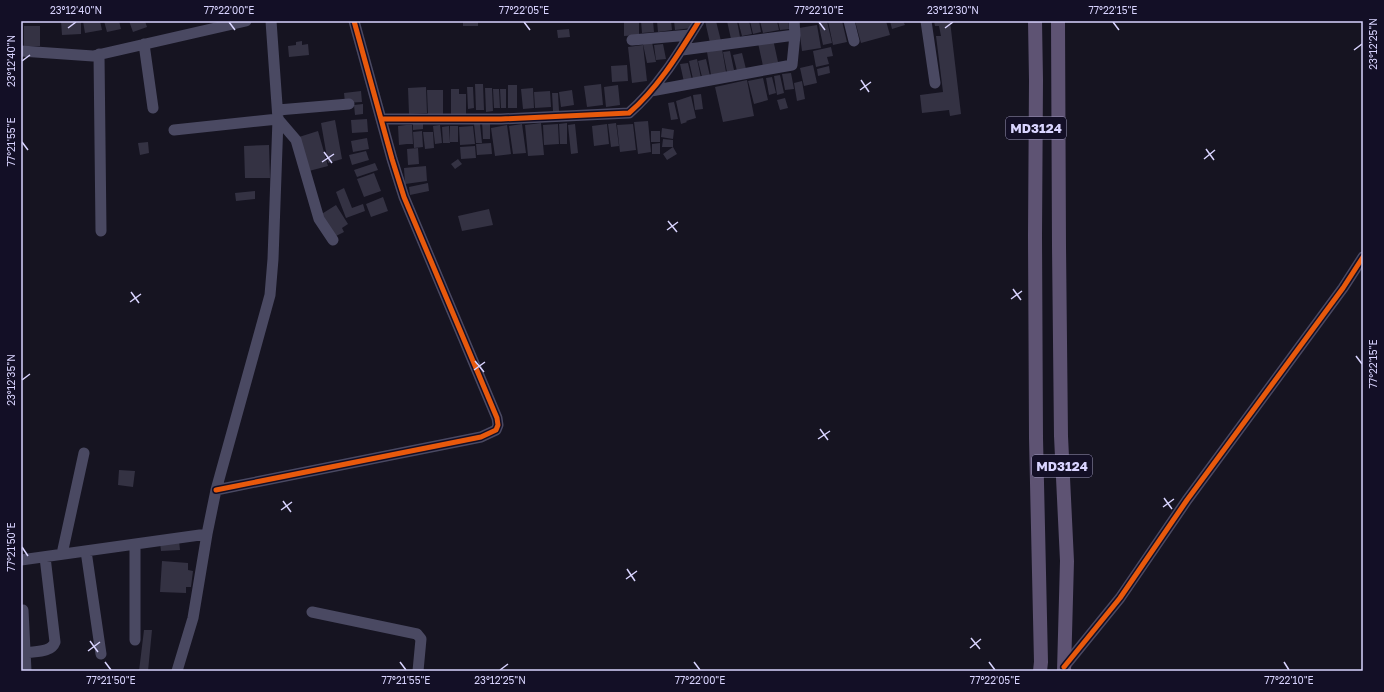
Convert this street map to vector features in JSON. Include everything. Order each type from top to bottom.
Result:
[{"type":"main road","name":"MD3124","points":[[1035,21],[1036,438],[1042,662],[1040,671]]},
{"type":"main road","name":"MD3124","points":[[1058,21],[1058,234],[1061,436],[1067,561],[1064,669]]},
{"type":"street","points":[[21,51],[94,56],[218,24],[246,21]]},
{"type":"street","points":[[177,671],[193,618],[216,490],[270,295],[273,259],[278,114],[271,21]]},
{"type":"street","points":[[216,490],[481,437],[496,430],[498,425],[497,418],[404,197],[354,21]]},
{"type":"street","points":[[381,119],[501,119],[629,113],[642,103],[682,50],[699,21]]},
{"type":"street","points":[[651,91],[792,65],[795,34],[794,21]]},
{"type":"street","points":[[849,21],[854,41]]},
{"type":"street","points":[[926,21],[935,83]]},
{"type":"street","points":[[682,50],[795,34]]},
{"type":"street","points":[[632,40],[690,35]]},
{"type":"street","points":[[144,44],[153,108]]},
{"type":"street","points":[[99,54],[101,231]]},
{"type":"street","points":[[174,130],[349,104]]},
{"type":"street","points":[[278,114],[296,140],[319,219],[333,240]]},
{"type":"street","points":[[1064,669],[1120,598],[1188,500],[1343,288],[1363,257]]},
{"type":"street","points":[[62,554],[84,453]]},
{"type":"street","points":[[21,560],[207,534]]},
{"type":"street","points":[[135,544],[135,640]]},
{"type":"street","points":[[86,551],[101,654]]},
{"type":"street","points":[[25,653],[49,650],[53,647],[55,642],[45,557]]},
{"type":"street","points":[[23,610],[26,671]]},
{"type":"street","points":[[312,612],[417,634],[421,639],[418,671]]},
{"type":"building","points":[[61,21],[81,21],[81,34],[62,35]]},
{"type":"building","points":[[83,21],[100,21],[102,30],[85,33]]},
{"type":"building","points":[[104,21],[119,21],[121,29],[107,32]]},
{"type":"building","points":[[129,21],[145,21],[147,27],[133,32]]},
{"type":"building","points":[[463,21],[478,21],[478,26],[463,26]]},
{"type":"building","points":[[624,21],[639,21],[639,35],[624,36]]},
{"type":"building","points":[[641,21],[653,21],[654,32],[642,33]]},
{"type":"building","points":[[657,21],[671,21],[672,30],[658,32]]},
{"type":"building","points":[[674,21],[691,21],[692,28],[675,30]]},
{"type":"building","points":[[705,21],[716,21],[721,41],[710,43]]},
{"type":"building","points":[[727,21],[737,21],[740,37],[731,39]]},
{"type":"building","points":[[738,21],[749,21],[752,34],[742,36]]},
{"type":"building","points":[[750,21],[759,21],[761,32],[753,34]]},
{"type":"building","points":[[760,21],[777,21],[779,30],[763,33]]},
{"type":"building","points":[[778,21],[788,21],[789,29],[780,30]]},
{"type":"building","points":[[818,21],[827,21],[832,43],[823,45]]},
{"type":"building","points":[[828,21],[842,21],[847,42],[833,45]]},
{"type":"building","points":[[855,21],[886,21],[890,35],[861,43]]},
{"type":"building","points":[[890,21],[903,21],[905,25],[892,29]]},
{"type":"building","points":[[934,21],[950,21],[961,114],[950,116],[949,110],[922,113],[920,95],[943,92],[936,36],[941,36],[939,26],[935,26]]},
{"type":"building","points":[[817,25],[821,48],[802,51],[799,28]]},
{"type":"building","points":[[24,26],[40,26],[40,46],[24,46]]},
{"type":"building","points":[[569,29],[570,37],[558,38],[557,30]]},
{"type":"building","points":[[773,39],[778,62],[763,66],[758,43]]},
{"type":"building","points":[[302,41],[302,45],[308,44],[309,55],[289,57],[288,46],[296,45],[296,42]]},
{"type":"building","points":[[652,42],[656,62],[647,63],[643,44]]},
{"type":"building","points":[[663,44],[666,59],[656,60],[654,45]]},
{"type":"building","points":[[643,45],[647,81],[632,83],[628,47]]},
{"type":"building","points":[[831,47],[833,56],[827,57],[829,64],[816,67],[813,51]]},
{"type":"building","points":[[722,49],[726,72],[711,75],[707,52]]},
{"type":"building","points":[[730,51],[734,70],[727,72],[723,52]]},
{"type":"building","points":[[742,53],[746,69],[737,71],[733,55]]},
{"type":"building","points":[[697,59],[701,78],[693,79],[689,61]]},
{"type":"building","points":[[706,59],[710,76],[702,77],[698,61]]},
{"type":"building","points":[[688,63],[692,80],[684,82],[680,64]]},
{"type":"building","points":[[627,65],[628,81],[612,82],[611,66]]},
{"type":"building","points":[[813,65],[817,83],[804,86],[800,68]]},
{"type":"building","points":[[829,66],[830,73],[818,76],[817,69]]},
{"type":"building","points":[[791,73],[794,89],[785,90],[782,74]]},
{"type":"building","points":[[780,75],[784,93],[777,95],[774,76]]},
{"type":"building","points":[[772,77],[776,93],[769,95],[766,78]]},
{"type":"building","points":[[763,78],[768,100],[754,104],[748,81]]},
{"type":"building","points":[[747,80],[754,116],[723,122],[715,87]]},
{"type":"building","points":[[802,81],[805,99],[797,101],[794,83]]},
{"type":"building","points":[[475,84],[483,84],[484,110],[476,110]]},
{"type":"building","points":[[601,84],[603,105],[587,107],[584,86]]},
{"type":"building","points":[[508,85],[517,85],[517,108],[508,108]]},
{"type":"building","points":[[618,85],[620,105],[606,107],[604,87]]},
{"type":"building","points":[[426,87],[427,113],[409,114],[408,88]]},
{"type":"building","points":[[467,87],[473,87],[474,108],[468,109]]},
{"type":"building","points":[[485,88],[492,88],[493,111],[486,112]]},
{"type":"building","points":[[533,88],[534,108],[523,109],[521,89]]},
{"type":"building","points":[[451,89],[459,89],[459,94],[466,94],[466,115],[451,114]]},
{"type":"building","points":[[493,89],[499,89],[500,108],[494,108]]},
{"type":"building","points":[[500,89],[506,89],[506,108],[501,108]]},
{"type":"building","points":[[427,90],[443,90],[443,114],[428,115]]},
{"type":"building","points":[[572,90],[574,105],[561,107],[559,92]]},
{"type":"building","points":[[361,91],[362,102],[345,103],[344,93]]},
{"type":"building","points":[[550,91],[551,107],[535,108],[534,92]]},
{"type":"building","points":[[552,93],[558,93],[559,111],[553,111]]},
{"type":"building","points":[[701,94],[703,109],[695,110],[693,95]]},
{"type":"building","points":[[691,96],[696,118],[681,124],[676,101]]},
{"type":"building","points":[[785,98],[788,108],[780,110],[777,100]]},
{"type":"building","points":[[674,102],[678,119],[671,120],[668,103]]},
{"type":"building","points":[[363,104],[363,114],[355,115],[354,105]]},
{"type":"building","points":[[367,119],[368,132],[352,133],[351,120]]},
{"type":"building","points":[[335,120],[342,159],[328,163],[321,123]]},
{"type":"building","points":[[423,121],[423,129],[413,130],[413,122]]},
{"type":"building","points":[[482,121],[490,121],[490,139],[483,139]]},
{"type":"building","points":[[648,121],[651,152],[638,154],[634,122]]},
{"type":"building","points":[[541,123],[544,155],[528,156],[525,125]]},
{"type":"building","points":[[567,123],[567,144],[560,144],[559,124]]},
{"type":"building","points":[[616,123],[619,146],[611,147],[608,124]]},
{"type":"building","points":[[474,124],[480,124],[482,143],[476,143]]},
{"type":"building","points":[[522,124],[526,153],[513,154],[509,126]]},
{"type":"building","points":[[558,124],[559,144],[544,145],[543,125]]},
{"type":"building","points":[[575,124],[578,153],[571,154],[568,125]]},
{"type":"building","points":[[607,124],[609,144],[594,146],[592,126]]},
{"type":"building","points":[[633,124],[636,150],[620,152],[617,125]]},
{"type":"building","points":[[406,125],[412,125],[413,144],[407,144]]},
{"type":"building","points":[[406,125],[407,144],[399,145],[398,126]]},
{"type":"building","points":[[440,125],[442,143],[435,144],[433,126]]},
{"type":"building","points":[[507,125],[511,154],[495,156],[491,128]]},
{"type":"building","points":[[449,126],[450,143],[443,143],[442,127]]},
{"type":"building","points":[[450,126],[458,126],[458,142],[450,142]]},
{"type":"building","points":[[473,126],[475,144],[460,145],[459,127]]},
{"type":"building","points":[[662,128],[674,130],[673,139],[661,137]]},
{"type":"building","points":[[318,131],[328,166],[309,171],[299,137]]},
{"type":"building","points":[[422,131],[423,147],[414,148],[413,132]]},
{"type":"building","points":[[651,131],[660,131],[660,142],[651,142]]},
{"type":"building","points":[[423,132],[433,132],[434,148],[425,149]]},
{"type":"building","points":[[367,138],[369,149],[353,152],[351,141]]},
{"type":"building","points":[[663,139],[673,140],[673,147],[662,147]]},
{"type":"building","points":[[148,142],[149,153],[140,155],[138,143]]},
{"type":"building","points":[[491,143],[492,154],[477,155],[476,144]]},
{"type":"building","points":[[660,143],[660,154],[652,154],[652,144]]},
{"type":"building","points":[[269,145],[270,178],[245,178],[244,146]]},
{"type":"building","points":[[475,146],[476,158],[461,159],[460,147]]},
{"type":"building","points":[[673,147],[677,154],[667,160],[663,154]]},
{"type":"building","points":[[418,148],[419,164],[408,165],[407,149]]},
{"type":"building","points":[[366,151],[369,160],[352,165],[349,155]]},
{"type":"building","points":[[458,159],[462,164],[455,169],[451,164]]},
{"type":"building","points":[[375,163],[378,170],[357,177],[354,170]]},
{"type":"building","points":[[426,166],[427,181],[405,184],[404,168]]},
{"type":"building","points":[[374,173],[381,191],[364,197],[357,179]]},
{"type":"building","points":[[428,183],[429,191],[410,195],[409,187]]},
{"type":"building","points":[[344,188],[352,208],[363,204],[365,211],[346,218],[336,192]]},
{"type":"building","points":[[255,191],[255,199],[236,201],[235,193]]},
{"type":"building","points":[[383,197],[388,211],[371,217],[366,204]]},
{"type":"building","points":[[336,205],[348,224],[342,228],[344,232],[334,237],[320,215]]},
{"type":"building","points":[[489,209],[493,225],[462,231],[458,216]]},
{"type":"building","points":[[119,470],[135,471],[133,487],[118,485]]},
{"type":"building","points":[[179,541],[180,550],[161,551],[160,542]]},
{"type":"building","points":[[162,561],[188,563],[188,570],[193,571],[191,587],[186,587],[186,593],[160,592]]},
{"type":"building","points":[[144,630],[152,630],[148,671],[139,671]]},
{"type":"cycle path","points":[[216,490],[481,437],[496,430],[498,425],[497,418],[404,197],[354,21]]},
{"type":"cycle path","points":[[381,119],[501,119],[629,113],[659,81],[676,58],[699,21]]},
{"type":"cycle path","points":[[1064,667],[1120,598],[1187,500],[1343,288],[1363,257]]}]
